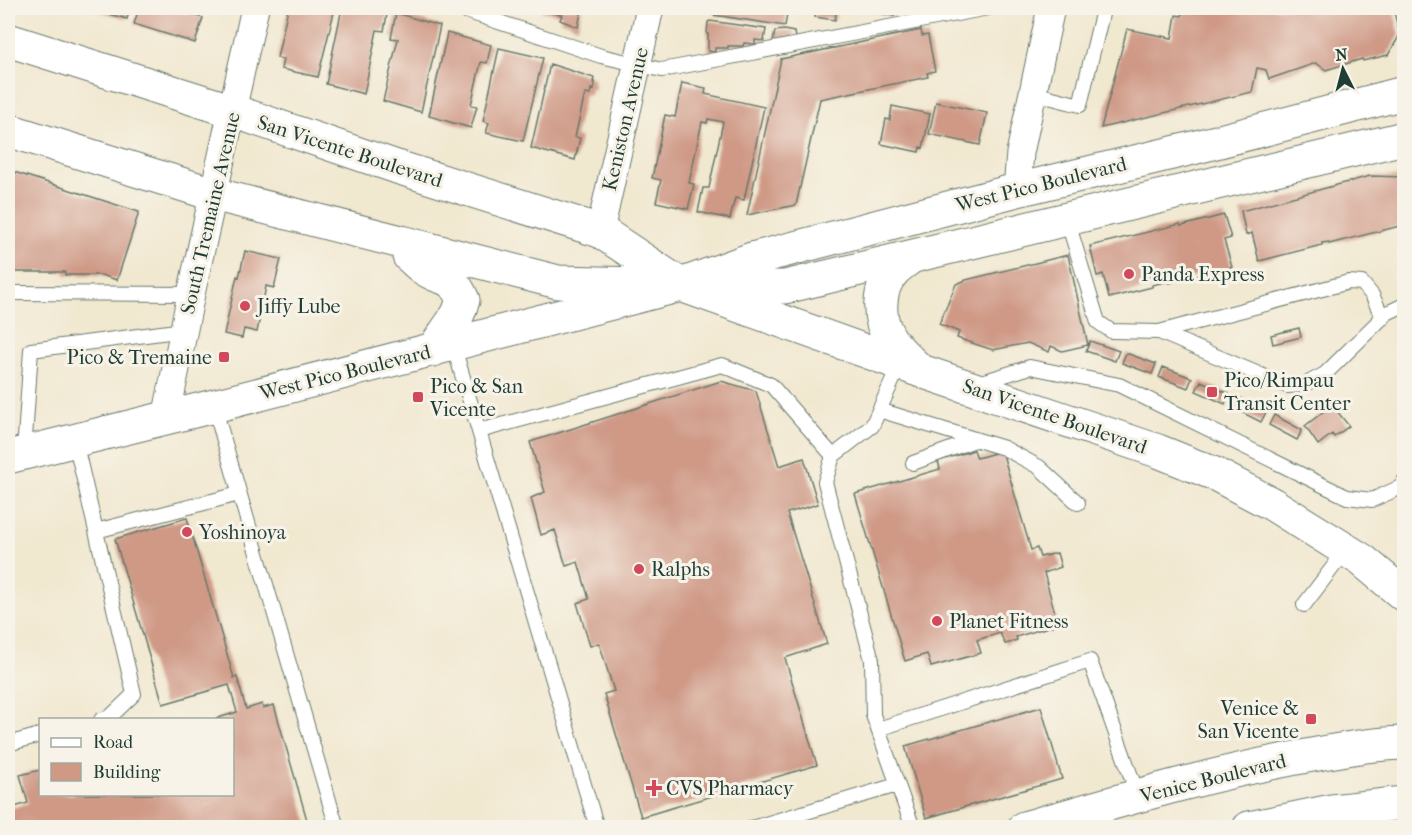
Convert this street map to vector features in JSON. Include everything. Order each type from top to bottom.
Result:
[{"type":"main road","name":"San Vicente Boulevard","points":[[8,40],[600,231],[681,285],[910,367],[1158,451],[1215,474],[1272,504],[1362,560],[1404,595]]},
{"type":"main road","name":"West Pico Boulevard","points":[[16,455],[681,285],[752,259],[1404,93]]},
{"type":"main road","name":"San Vicente Boulevard","points":[[8,130],[213,194],[558,282],[681,285]]},
{"type":"main road","name":"West Pico Boulevard","points":[[681,285],[785,287],[1404,138]]},
{"type":"main road","points":[[910,367],[888,336],[880,314],[882,291],[892,273],[911,257],[920,234],[969,217],[1005,200],[1017,190]]},
{"type":"main road","points":[[392,240],[424,269],[450,279],[458,288],[463,300],[443,347]]},
{"type":"main road","name":"Venice Boulevard","points":[[1024,828],[1231,771],[1397,740]]},
{"type":"main road","points":[[1249,828],[1332,811],[1399,802]]},
{"type":"street","name":"South Tremaine Avenue","points":[[166,418],[191,294],[255,8]]},
{"type":"street","name":"Keniston Avenue","points":[[600,231],[650,8]]},
{"type":"street","points":[[1017,190],[1020,153],[1051,8]]},
{"type":"lane","points":[[457,8],[601,56],[662,70],[988,8]]},
{"type":"lane","points":[[1033,93],[1080,105],[1102,14]]},
{"type":"lane","points":[[1067,219],[1098,322],[1111,331],[1159,332],[1349,282],[1362,283],[1372,295],[1383,318]]},
{"type":"lane","points":[[8,293],[191,294]]},
{"type":"lane","points":[[1159,332],[1287,386],[1304,385],[1325,374],[1387,313],[1404,305]]},
{"type":"lane","points":[[16,455],[31,350],[184,330]]},
{"type":"lane","points":[[443,347],[478,431],[597,828]]},
{"type":"lane","points":[[478,431],[722,365],[771,385],[833,456]]},
{"type":"lane","points":[[910,367],[879,410],[872,426],[833,456],[825,482],[872,660],[873,715],[913,828]]},
{"type":"lane","points":[[968,387],[1030,367],[1119,385],[1347,497],[1372,500],[1401,487],[1404,481]]},
{"type":"lane","points":[[214,406],[337,828]]},
{"type":"lane","points":[[879,410],[1004,448],[1039,467],[1078,503]]},
{"type":"lane","points":[[75,441],[134,694],[107,718]]},
{"type":"lane","points":[[913,463],[975,441]]},
{"type":"lane","points":[[96,531],[239,494]]},
{"type":"lane","points":[[1304,605],[1346,550]]},
{"type":"lane","points":[[878,729],[1090,662],[1138,796]]},
{"type":"lane","points":[[8,744],[39,735]]},
{"type":"lane","points":[[752,828],[897,785]]},
{"type":"building","points":[[87,8],[130,8],[127,19]]},
{"type":"building","points":[[139,8],[182,8],[180,11],[203,18],[195,43],[134,24]]},
{"type":"building","points":[[288,8],[335,8],[318,77],[281,69],[283,59],[277,58]]},
{"type":"building","points":[[342,8],[388,9],[384,31],[377,30],[364,94],[326,84]]},
{"type":"building","points":[[542,8],[582,8],[578,27],[560,20],[562,15],[541,11]]},
{"type":"building","points":[[715,8],[788,8],[785,26],[714,15]]},
{"type":"building","points":[[816,8],[837,8],[835,20],[815,17]]},
{"type":"building","points":[[856,8],[896,8],[894,16]]},
{"type":"building","points":[[1183,8],[1393,8],[1400,35],[1388,55],[1363,61],[1362,59],[1326,70],[1316,63],[1269,79],[1266,70],[1257,68],[1252,92],[1101,128],[1127,29],[1172,38],[1176,15],[1182,16]]},
{"type":"building","points":[[396,13],[440,26],[421,112],[383,101],[398,39],[391,38]]},
{"type":"building","points":[[710,21],[766,29],[764,41],[755,40],[755,44],[744,43],[743,46],[728,46],[728,48],[715,48],[715,52],[708,51],[707,34]]},
{"type":"building","points":[[921,30],[922,36],[928,35],[935,71],[927,73],[928,77],[820,99],[796,205],[747,215],[781,59]]},
{"type":"building","points":[[775,31],[794,32],[795,38],[773,42]]},
{"type":"building","points":[[447,33],[491,45],[487,63],[481,62],[471,105],[477,106],[471,128],[429,116]]},
{"type":"building","points":[[499,48],[543,58],[523,141],[486,133],[489,123],[483,121]]},
{"type":"building","points":[[550,64],[594,78],[594,90],[591,89],[590,95],[585,94],[575,137],[580,138],[575,160],[531,148]]},
{"type":"building","points":[[682,83],[706,88],[705,94],[764,107],[744,200],[735,198],[730,219],[698,212],[703,188],[709,188],[723,122],[708,119],[707,123],[702,122],[689,183],[694,184],[688,209],[656,202],[661,180],[652,178],[665,115],[675,117]]},
{"type":"building","points":[[936,102],[987,113],[980,145],[929,134]]},
{"type":"building","points":[[892,106],[930,114],[923,148],[920,147],[919,152],[881,144],[886,119],[890,120]]},
{"type":"building","points":[[8,170],[139,212],[117,280],[101,275],[65,275],[65,272],[8,272]]},
{"type":"building","points":[[1370,176],[1404,177],[1404,225],[1329,244],[1329,242],[1322,243],[1322,245],[1259,261],[1252,233],[1246,235],[1241,211]]},
{"type":"building","points":[[1224,215],[1231,238],[1224,240],[1232,267],[1152,285],[1152,287],[1109,298],[1103,274],[1097,276],[1090,246]]},
{"type":"building","points":[[245,251],[281,259],[274,288],[266,286],[257,332],[244,329],[242,338],[224,334]]},
{"type":"building","points":[[1068,255],[1088,345],[1062,351],[1051,346],[1049,352],[1028,343],[993,350],[957,338],[959,332],[939,324],[956,284]]},
{"type":"building","points":[[8,299],[15,299],[8,330]]},
{"type":"building","points":[[1299,328],[1301,337],[1273,344],[1271,335]]},
{"type":"building","points":[[1090,341],[1119,351],[1115,361],[1086,351]]},
{"type":"building","points":[[1126,353],[1156,364],[1152,374],[1122,363]]},
{"type":"building","points":[[1163,367],[1192,378],[1188,388],[1159,377]]},
{"type":"building","points":[[721,381],[756,391],[779,466],[804,458],[818,504],[787,513],[827,644],[785,658],[817,765],[641,817],[604,694],[614,691],[599,643],[590,646],[577,603],[589,599],[578,562],[566,566],[555,530],[541,535],[531,498],[545,492],[530,442]]},
{"type":"building","points":[[1201,381],[1229,394],[1225,404],[1196,391]]},
{"type":"building","points":[[1238,397],[1266,412],[1261,422],[1233,408]]},
{"type":"building","points":[[1332,405],[1349,426],[1334,437],[1332,434],[1318,445],[1305,426]]},
{"type":"building","points":[[1274,415],[1302,430],[1297,440],[1269,425]]},
{"type":"building","points":[[974,450],[977,458],[1002,451],[1031,550],[1037,548],[1040,557],[1057,553],[1061,567],[1044,573],[1058,624],[1016,637],[1017,640],[1005,644],[1000,633],[977,640],[981,653],[931,667],[927,654],[905,661],[855,494],[940,469],[938,461]]},
{"type":"building","points":[[187,518],[234,678],[237,677],[246,709],[262,704],[263,708],[274,705],[309,827],[8,828],[8,809],[28,803],[20,775],[39,770],[39,796],[234,796],[234,718],[218,718],[237,712],[229,685],[163,704],[115,539]]},
{"type":"building","points":[[1041,707],[1062,779],[926,818],[905,746]]},
{"type":"place","name":"Panda Express","points":[[1129,274]]},
{"type":"place","name":"Jiffy Lube","points":[[245,306]]},
{"type":"place","name":"Pico & Tremaine","points":[[224,357]]},
{"type":"place","name":"Pico/Rimpau Transit Center","points":[[1212,392]]},
{"type":"place","name":"Pico & San Vicente","points":[[418,397]]},
{"type":"place","name":"Yoshinoya","points":[[187,532]]},
{"type":"place","name":"Ralphs","points":[[639,569]]},
{"type":"place","name":"Planet Fitness","points":[[937,621]]},
{"type":"place","name":"Venice & San Vicente","points":[[1311,719]]},
{"type":"place","name":"CVS Pharmacy","points":[[654,788]]}]
